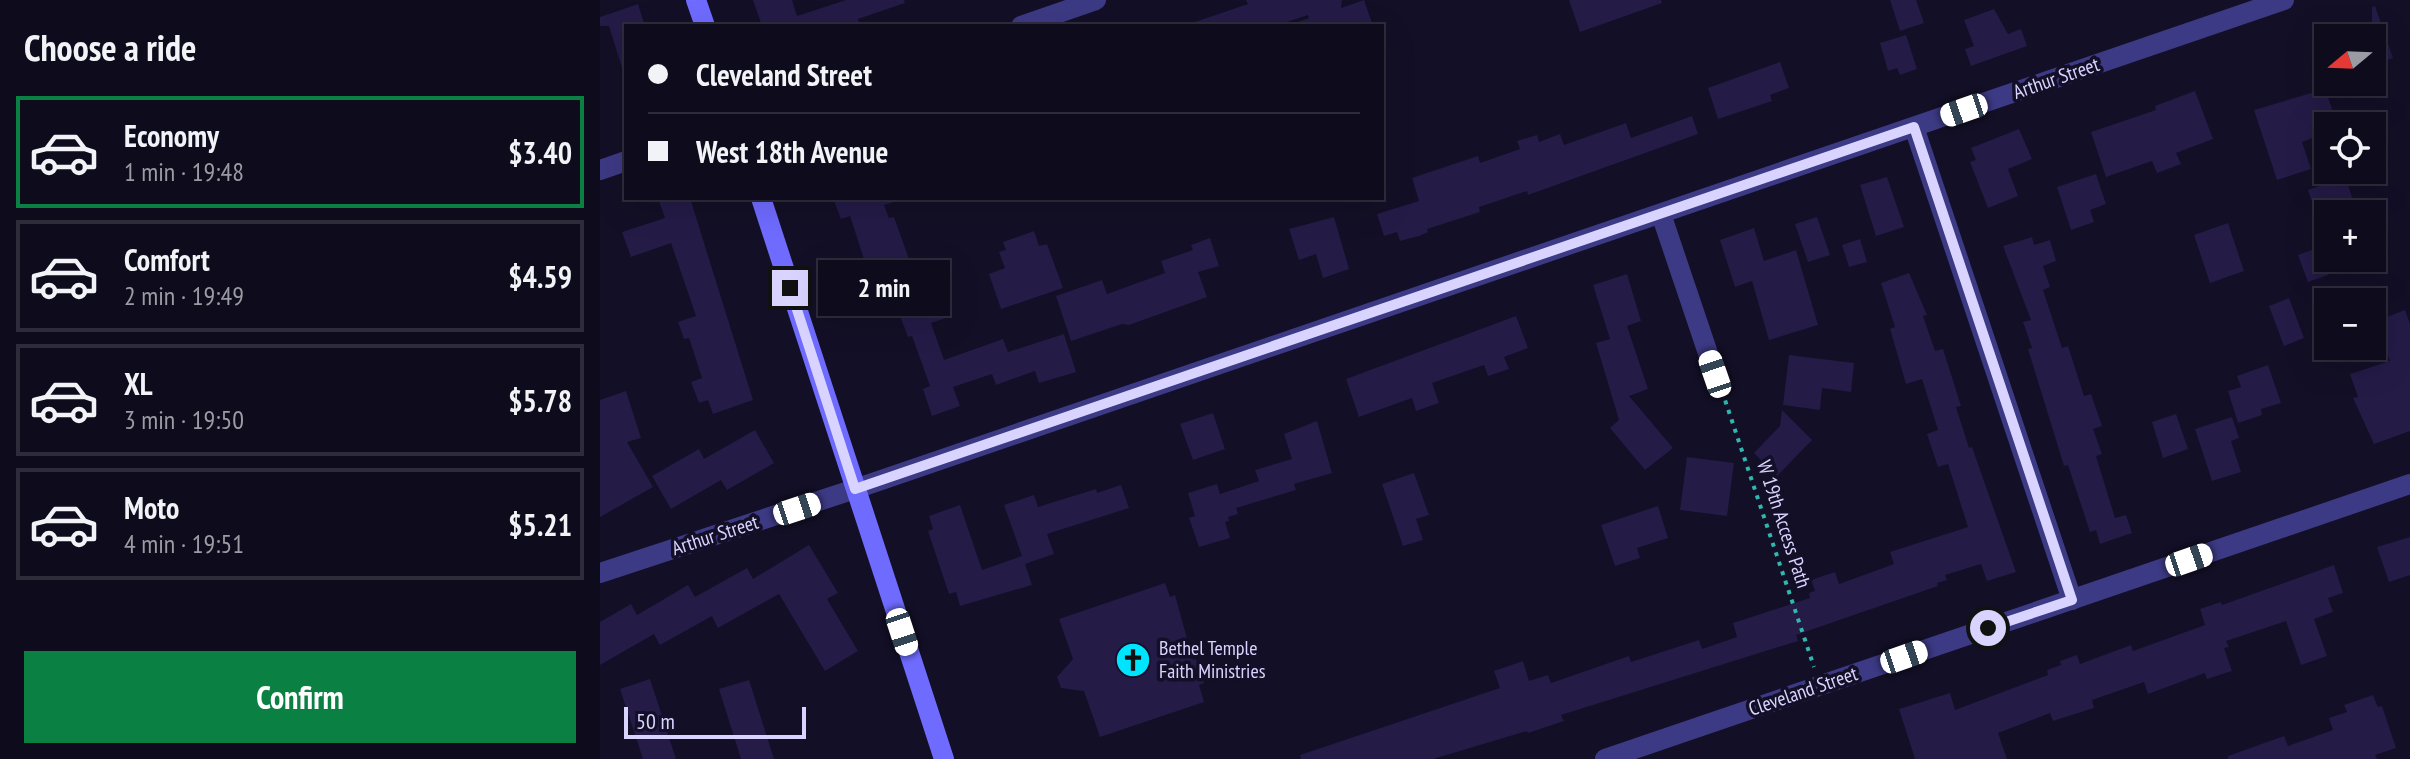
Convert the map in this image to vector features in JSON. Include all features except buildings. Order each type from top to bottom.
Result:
[{"type":"main road","points":[[696,0],[704,24]]},
{"type":"main road","points":[[762,200],[944,759]]},
{"type":"street","points":[[1027,24],[1096,0]]},
{"type":"street","name":"Arthur Street","points":[[600,573],[855,489],[2284,0]]},
{"type":"street","points":[[1914,127],[2072,600]]},
{"type":"street","points":[[600,170],[624,162]]},
{"type":"street","points":[[1661,214],[1715,374]]},
{"type":"street","name":"Cleveland Street","points":[[1605,759],[2410,484]]},
{"type":"path","name":"W 19th Access Path","points":[[1715,374],[1820,686]]},
{"type":"place","name":"Bethel Temple Faith Ministries","points":[[1133,660]]},
{"type":"route","points":[[790,288],[855,489],[1914,127],[2072,600],[1988,628]]}]
